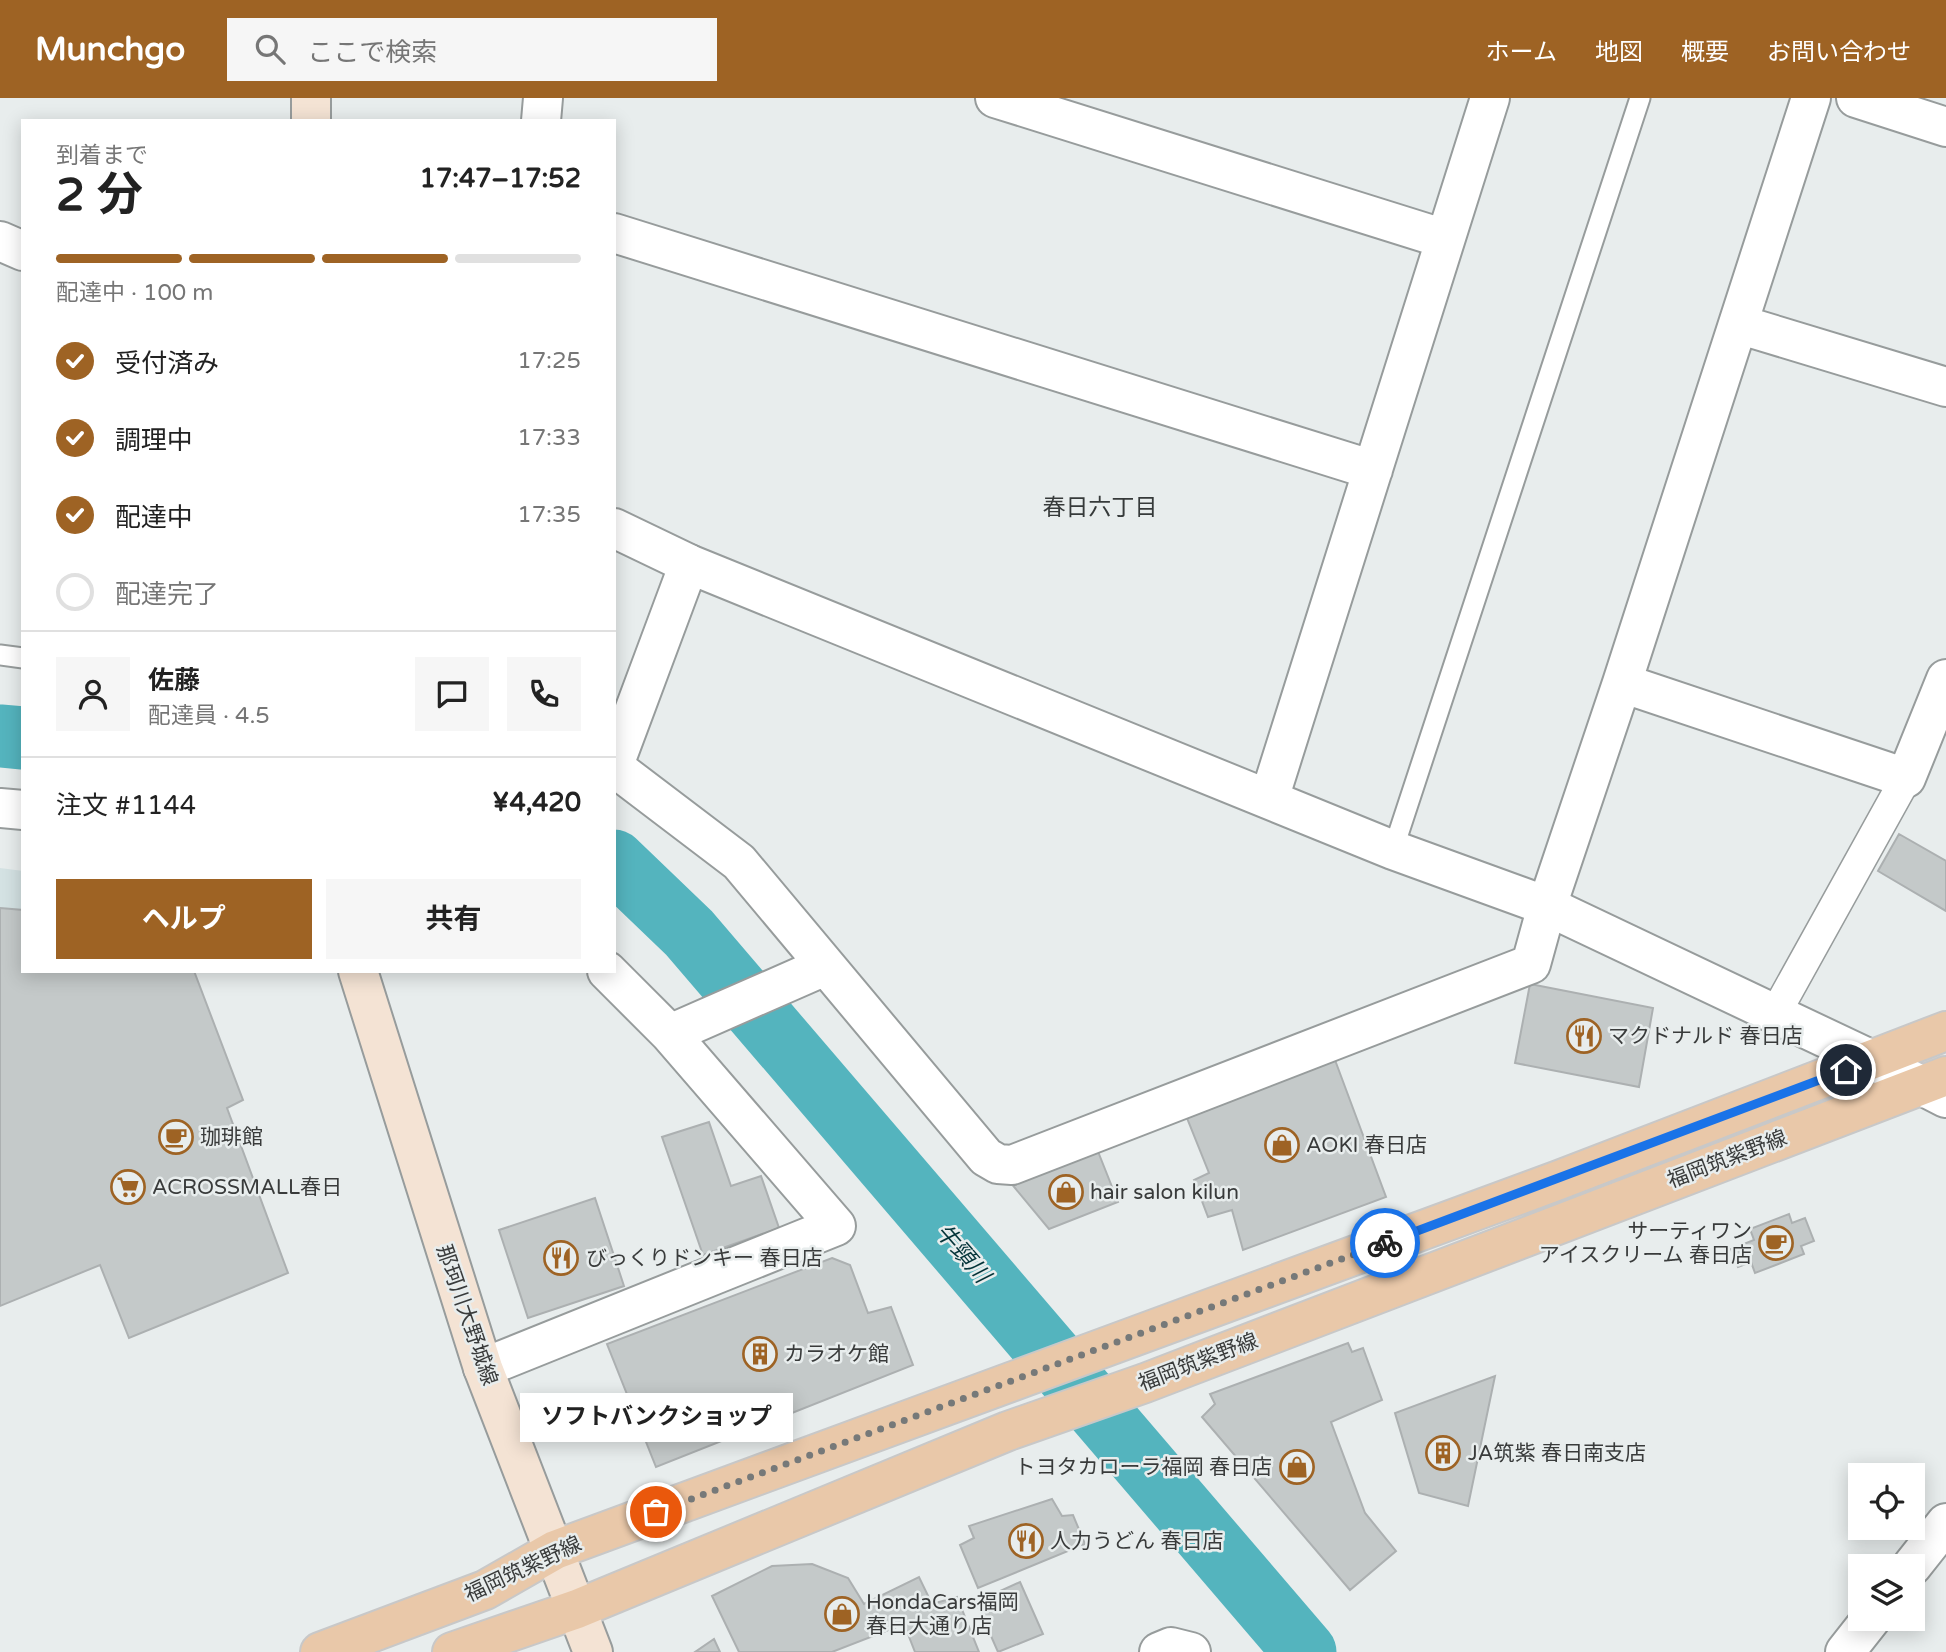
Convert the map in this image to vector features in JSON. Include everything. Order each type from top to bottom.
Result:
[{"type":"main road","points":[[311,98],[311,119]]},
{"type":"main road","name":"那珂川大野城線","points":[[359,973],[483,1368],[593,1652]]},
{"type":"main road","name":"福岡筑紫野線","points":[[320,1652],[485,1590],[555,1550],[1559,1180],[1946,1031]]},
{"type":"main road","name":"福岡筑紫野線","points":[[452,1652],[577,1609],[1008,1431],[1145,1383],[1495,1246],[1939,1086]]},
{"type":"street","points":[[541,119],[542,98]]},
{"type":"street","points":[[995,98],[1446,239]]},
{"type":"street","points":[[1269,799],[1490,98]]},
{"type":"street","points":[[616,768],[739,862],[814,972],[986,1157],[998,1164],[1012,1166],[1531,964],[1547,906],[1811,98]]},
{"type":"street","points":[[1856,98],[1946,127]]},
{"type":"street","points":[[616,234],[1373,470]]},
{"type":"street","points":[[0,241],[21,250]]},
{"type":"street","points":[[1738,324],[1946,387]]},
{"type":"street","points":[[616,529],[689,564],[1394,850],[1547,906],[1872,1060],[1939,1086]]},
{"type":"street","points":[[616,761],[689,564]]},
{"type":"street","points":[[1775,1014],[1906,778],[1946,678]]},
{"type":"street","points":[[1622,683],[1906,778]]},
{"type":"street","points":[[0,808],[21,810]]},
{"type":"street","points":[[678,1030],[814,972]]},
{"type":"street","points":[[483,1368],[836,1226],[678,1030],[609,973]]},
{"type":"street","points":[[1921,1554],[1946,1523]]},
{"type":"street","points":[[1845,1652],[1862,1631]]},
{"type":"street","points":[[1159,1652],[1171,1647],[1191,1652]]},
{"type":"lane","points":[[1394,850],[1640,98]]},
{"type":"lane","points":[[0,655],[21,658]]},
{"type":"shaded area","points":[[0,868],[21,871],[21,911],[0,909]]},
{"type":"building","points":[[1899,834],[1946,861],[1946,911],[1878,871]]},
{"type":"building","name":"ACROSSMALL春日","points":[[0,908],[21,910],[21,973],[195,973],[243,1100],[227,1108],[288,1273],[129,1338],[100,1265],[0,1306]]},
{"type":"building","name":"マクドナルド 春日店","points":[[1530,984],[1653,1008],[1639,1087],[1515,1063]]},
{"type":"building","name":"AOKI 春日店","points":[[1335,1060],[1386,1197],[1243,1250],[1232,1210],[1208,1217],[1194,1180],[1209,1173],[1187,1118]]},
{"type":"building","points":[[709,1122],[731,1186],[761,1176],[779,1228],[703,1255],[662,1137]]},
{"type":"building","name":"hair salon kilun","points":[[1097,1149],[1118,1202],[1049,1229],[1010,1182]]},
{"type":"building","name":"びっくりドンキー 春日店","points":[[595,1198],[624,1286],[528,1318],[499,1230]]},
{"type":"building","name":"サーティワン アイスクリーム 春日店","points":[[1789,1214],[1792,1223],[1805,1218],[1814,1241],[1801,1246],[1804,1254],[1755,1273],[1751,1262],[1738,1267],[1731,1249],[1754,1240],[1750,1229]]},
{"type":"building","name":"カラオケ館","points":[[832,1258],[850,1265],[868,1313],[891,1307],[913,1365],[656,1467],[607,1344]]},
{"type":"building","name":"トヨタカローラ福岡 春日店","points":[[1348,1343],[1352,1352],[1363,1348],[1382,1400],[1331,1422],[1365,1513],[1396,1551],[1350,1590],[1202,1417],[1215,1404],[1210,1394]]},
{"type":"building","name":"JA筑紫 春日南支店","points":[[1495,1376],[1468,1506],[1419,1493],[1395,1413]]},
{"type":"building","name":"人力うどん 春日店","points":[[1052,1499],[1062,1516],[1073,1515],[1085,1544],[978,1588],[960,1545],[974,1538],[969,1526]]},
{"type":"building","name":"HondaCars福岡 春日大通り店","points":[[812,1564],[848,1578],[864,1604],[919,1577],[932,1604],[957,1597],[979,1652],[915,1652],[904,1624],[832,1652],[739,1652],[712,1596],[772,1566]]},
{"type":"building","points":[[1020,1582],[1043,1634],[998,1652],[976,1602]]},
{"type":"building","points":[[714,1639],[720,1652],[695,1652]]},
{"type":"waterway","name":"牛頸川","points":[[0,736],[21,738]]},
{"type":"waterway","name":"牛頸川","points":[[616,863],[689,933],[1305,1652]]},
{"type":"way so far","points":[[656,1512],[1385,1243]]},
{"type":"place","name":"マクドナルド 春日店","points":[[1584,1036]]},
{"type":"place","name":"珈琲館","points":[[176,1137]]},
{"type":"place","name":"AOKI 春日店","points":[[1282,1145]]},
{"type":"place","name":"ACROSSMALL春日","points":[[128,1187]]},
{"type":"place","name":"hair salon kilun","points":[[1066,1192]]},
{"type":"place","name":"サーティワン アイスクリーム 春日店","points":[[1776,1243]]},
{"type":"place","name":"びっくりドンキー 春日店","points":[[561,1258]]},
{"type":"place","name":"カラオケ館","points":[[760,1354]]},
{"type":"place","name":"JA筑紫 春日南支店","points":[[1443,1453]]},
{"type":"place","name":"トヨタカローラ福岡 春日店","points":[[1297,1467]]},
{"type":"place","name":"ソフトバンクショップ","points":[[656,1512]]},
{"type":"place","name":"人力うどん 春日店","points":[[1026,1541]]},
{"type":"place","name":"HondaCars福岡 春日大通り店","points":[[842,1614]]},
{"type":"district","name":"春日六丁目","points":[[1100,507]]},
{"type":"route","points":[[1385,1243],[1559,1180],[1846,1070]]}]
